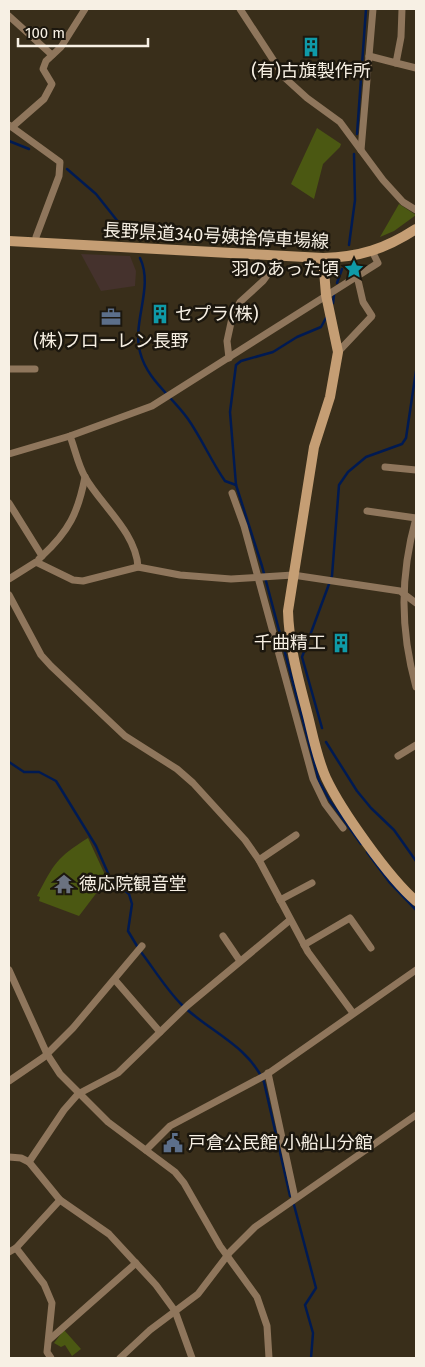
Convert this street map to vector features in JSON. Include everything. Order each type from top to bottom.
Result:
[{"type":"street","points":[[36,243],[36,236],[59,176],[60,162],[10,126],[44,99],[52,84],[43,69],[61,47],[85,9]]},
{"type":"street","points":[[240,9],[285,78],[307,98],[340,122],[360,150],[403,202],[416,210]]},
{"type":"street","points":[[360,150],[373,9]]},
{"type":"street","points":[[396,63],[402,9]]},
{"type":"street","points":[[9,16],[52,56]]},
{"type":"street","points":[[369,56],[416,68]]},
{"type":"street","name":"長野県道340号姨捨停車場線","points":[[9,242],[323,258],[344,257],[372,251],[391,245],[416,229]]},
{"type":"street","points":[[9,454],[70,436],[138,412],[164,399],[378,263],[372,251]]},
{"type":"street","points":[[229,358],[227,341],[232,318],[240,302],[263,281],[281,256]]},
{"type":"street","points":[[323,258],[326,295],[338,352],[330,397],[314,447],[288,611],[288,633],[314,740],[326,778],[339,802],[370,846],[393,876],[416,901]]},
{"type":"street","points":[[338,352],[372,316],[363,302],[357,276]]},
{"type":"street","points":[[9,369],[35,369]]},
{"type":"street","points":[[70,436],[84,477],[126,533],[134,548],[138,567]]},
{"type":"street","points":[[385,467],[416,470]]},
{"type":"street","points":[[9,578],[36,562],[60,539],[72,520],[84,477]]},
{"type":"street","points":[[232,493],[263,577],[313,779],[325,804],[343,828]]},
{"type":"street","points":[[9,503],[42,556]]},
{"type":"street","points":[[367,511],[416,518],[405,565],[404,592],[407,655],[416,687]]},
{"type":"street","points":[[36,562],[73,580],[83,581],[138,567],[180,575],[231,579],[293,576],[404,592],[416,602]]},
{"type":"street","points":[[9,595],[41,655],[51,666],[125,736],[177,769],[193,783],[245,840],[259,860],[304,946],[353,1013]]},
{"type":"street","points":[[398,756],[416,745]]},
{"type":"street","points":[[259,860],[296,835]]},
{"type":"street","points":[[280,900],[312,883]]},
{"type":"street","points":[[304,946],[350,918],[371,948]]},
{"type":"street","points":[[29,1162],[64,1110],[78,1094],[118,1073],[182,1010],[290,920]]},
{"type":"street","points":[[223,936],[240,961]]},
{"type":"street","points":[[9,1081],[47,1054],[73,1028],[142,946]]},
{"type":"street","points":[[146,1150],[170,1126],[267,1074],[416,970]]},
{"type":"street","points":[[9,971],[47,1054],[60,1074],[108,1122],[175,1172],[184,1183],[227,1256],[257,1298],[267,1326],[269,1358]]},
{"type":"street","points":[[115,980],[160,1032]]},
{"type":"street","points":[[267,1074],[295,1198]]},
{"type":"street","points":[[120,1358],[150,1330],[198,1294],[227,1256],[255,1227],[416,1115]]},
{"type":"street","points":[[9,1157],[21,1158],[29,1162],[60,1200],[109,1234],[136,1263],[176,1311],[192,1358]]},
{"type":"street","points":[[51,1358],[48,1352],[52,1303],[44,1284],[12,1250],[60,1200]]},
{"type":"street","points":[[49,1340],[136,1263]]},
{"type":"shaded area","points":[[81,254],[130,256],[136,271],[135,286],[101,291]]},
{"type":"green space","points":[[317,128],[341,144],[323,164],[314,199],[291,184]]},
{"type":"green space","points":[[399,204],[416,215],[394,231],[380,237]]},
{"type":"green space","points":[[88,838],[107,879],[79,916],[39,901],[40,897],[37,896],[57,862]]},
{"type":"green space","points":[[64,1330],[81,1349],[72,1356],[65,1345],[61,1347],[54,1343]]},
{"type":"waterway","points":[[357,134],[366,9]]},
{"type":"waterway","points":[[9,141],[29,149]]},
{"type":"waterway","points":[[349,245],[355,200],[354,154]]},
{"type":"waterway","points":[[67,169],[96,194],[131,238]]},
{"type":"waterway","points":[[140,258],[144,269],[145,281],[138,340],[143,362],[154,379],[188,419],[225,481],[236,485]]},
{"type":"waterway","points":[[337,283],[342,269]]},
{"type":"waterway","points":[[333,303],[334,295]]},
{"type":"waterway","points":[[326,318],[321,327],[297,337],[273,352],[241,361],[236,365],[230,412],[236,485],[262,566],[319,781],[330,801],[361,844]]},
{"type":"waterway","points":[[322,728],[302,657],[332,576],[339,485],[348,472],[366,457],[402,444],[406,438],[416,371]]},
{"type":"waterway","points":[[326,742],[357,791],[371,808],[394,830],[416,861]]},
{"type":"waterway","points":[[9,762],[24,772],[39,772],[56,781],[96,846],[111,880],[129,894],[132,904],[128,931],[137,946]]},
{"type":"waterway","points":[[367,852],[390,883],[416,910]]},
{"type":"waterway","points":[[141,952],[181,1004],[238,1048],[257,1069],[264,1082],[290,1196]]},
{"type":"waterway","points":[[294,1205],[316,1288],[305,1305],[313,1333],[311,1358]]},
{"type":"place","name":"(有)古旗製作所","points":[[311,47]]},
{"type":"place","name":"羽のあった頃","points":[[354,269]]},
{"type":"place","name":"セプラ(株)","points":[[160,314]]},
{"type":"place","name":"(株)フローレン長野","points":[[111,317]]},
{"type":"place","name":"千曲精工","points":[[341,643]]},
{"type":"place","name":"徳応院観音堂","points":[[64,884]]},
{"type":"place","name":"戸倉公民館 小船山分館","points":[[173,1143]]}]
